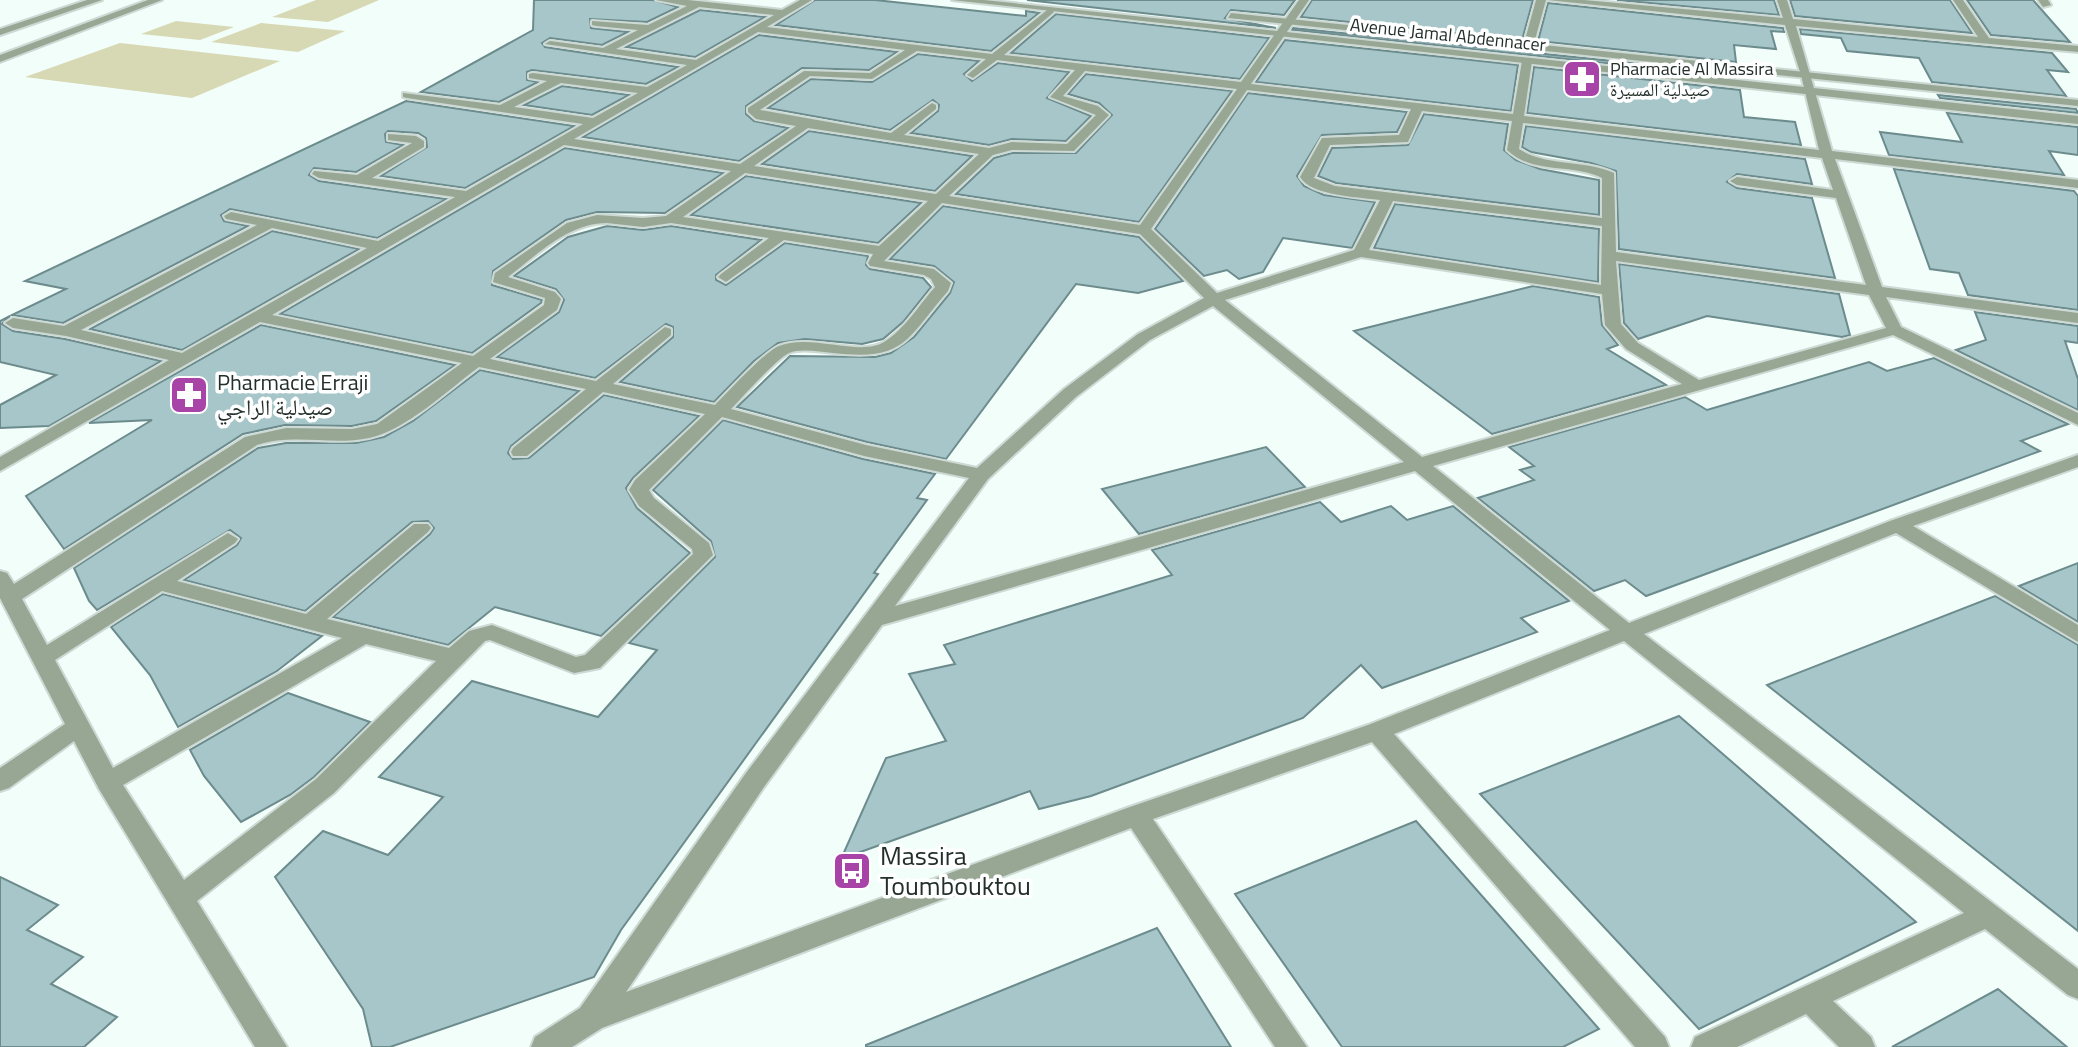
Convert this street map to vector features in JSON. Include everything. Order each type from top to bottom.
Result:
[{"type":"street","points":[[0,32],[97,0]]},
{"type":"street","points":[[0,59],[157,0]]},
{"type":"street","points":[[661,0],[782,13]]},
{"type":"street","points":[[0,465],[807,0]]},
{"type":"street","name":"Avenue Jamal Abdennacer","points":[[957,0],[1278,35],[1807,75],[2078,103]]},
{"type":"street","points":[[1144,230],[1304,0]]},
{"type":"street","points":[[1541,0],[1512,148],[1516,154],[1609,176],[1609,315],[1621,336],[1694,384]]},
{"type":"street","points":[[1553,0],[1622,3],[1790,23],[2078,49]]},
{"type":"street","points":[[1782,0],[1807,75],[1827,155],[1876,293],[1895,330],[2078,420]]},
{"type":"street","points":[[1958,0],[1986,41]]},
{"type":"street","points":[[606,50],[698,4]]},
{"type":"street","points":[[973,75],[1051,10]]},
{"type":"street","name":"Avenue Jamal Abdennacer","points":[[1214,14],[1811,91],[2078,120]]},
{"type":"street","points":[[1912,18],[1920,34]]},
{"type":"street","points":[[596,23],[648,28]]},
{"type":"street","points":[[756,29],[2078,184]]},
{"type":"street","points":[[550,44],[697,63]]},
{"type":"street","points":[[915,48],[872,76],[808,73],[752,110],[760,116],[989,152],[1012,146],[1058,150],[1074,146],[1103,115],[1084,104],[1056,97],[1082,68]]},
{"type":"street","points":[[533,76],[649,91]]},
{"type":"street","points":[[501,109],[560,79]]},
{"type":"street","points":[[407,95],[594,122]]},
{"type":"street","points":[[1418,106],[1404,139],[1326,141],[1307,177],[1313,184],[1333,190],[1609,223]]},
{"type":"street","points":[[894,137],[932,107]]},
{"type":"street","points":[[671,219],[806,124]]},
{"type":"street","points":[[360,179],[420,144],[416,140],[392,137]]},
{"type":"street","points":[[562,141],[938,196],[1144,230],[1214,299],[1628,633],[2078,986]]},
{"type":"street","points":[[182,897],[325,786],[477,636],[492,632],[574,665],[592,662],[703,555],[702,547],[646,502],[639,490],[642,484],[773,356],[801,345],[881,350],[889,347],[943,288],[943,283],[938,275],[928,271],[875,263],[882,251],[938,196],[989,152]]},
{"type":"street","points":[[319,174],[466,195]]},
{"type":"street","points":[[1737,181],[1842,195]]},
{"type":"street","points":[[1360,253],[1389,195]]},
{"type":"street","points":[[231,216],[380,246]]},
{"type":"street","points":[[272,1047],[182,897],[108,782],[5,587],[251,441],[293,431],[361,435],[374,432],[551,307],[553,299],[550,295],[501,282],[500,276],[582,221],[608,219],[645,225],[671,219],[882,251]]},
{"type":"street","points":[[66,331],[268,225]]},
{"type":"street","points":[[726,277],[782,235]]},
{"type":"street","points":[[591,1018],[678,889],[870,621],[981,475],[1070,393],[1144,337],[1214,299],[1360,253],[1609,291]]},
{"type":"street","points":[[1611,256],[2078,318]]},
{"type":"street","points":[[260,317],[719,411],[864,450],[981,475]]},
{"type":"street","points":[[13,323],[66,331],[185,359]]},
{"type":"street","points":[[870,621],[1694,384],[1895,330]]},
{"type":"street","points":[[520,452],[665,332]]},
{"type":"street","points":[[546,1047],[591,1018],[1136,815],[1377,731],[1897,525],[2078,461]]},
{"type":"street","points":[[1897,525],[2078,635]]},
{"type":"street","points":[[312,620],[421,528]]},
{"type":"street","points":[[44,657],[228,539]]},
{"type":"street","points":[[159,583],[312,620],[360,637],[453,657]]},
{"type":"street","points":[[108,782],[360,637]]},
{"type":"street","points":[[0,781],[79,726]]},
{"type":"street","points":[[1377,731],[1654,1047]]},
{"type":"street","points":[[1136,815],[1292,1047]]},
{"type":"street","points":[[1706,1047],[1989,914]]},
{"type":"street","points":[[1810,999],[1860,1047]]},
{"type":"green space","points":[[316,0],[379,0],[328,22],[272,17]]},
{"type":"green space","points":[[176,21],[234,27],[200,40],[141,34]]},
{"type":"green space","points":[[261,23],[345,31],[298,52],[211,42]]},
{"type":"green space","points":[[120,43],[280,61],[192,98],[25,77]]},
{"type":"building","points":[[534,0],[653,0],[678,7],[647,22],[590,19],[591,28],[628,32],[602,45],[550,38],[542,43],[545,47],[678,67],[646,84],[532,70],[527,72],[527,80],[538,82],[499,102],[421,92],[533,30]]},
{"type":"building","points":[[815,0],[875,0],[1026,16],[1026,11],[1039,13],[991,51],[776,25]]},
{"type":"building","points":[[1027,0],[1295,0],[1284,15],[1231,10],[1225,18],[1276,28]]},
{"type":"building","points":[[1312,0],[1533,0],[1522,40],[1301,17]]},
{"type":"building","points":[[1617,0],[1774,0],[1779,15]]},
{"type":"building","points":[[1790,0],[1950,0],[1972,33],[1795,16]]},
{"type":"building","points":[[1967,0],[2033,0],[2070,42],[1991,35]]},
{"type":"building","points":[[1548,3],[1783,28],[1784,32],[1771,31],[1776,49],[1734,45],[1736,62],[1538,41]]},
{"type":"building","points":[[700,10],[765,17],[695,57],[626,47]]},
{"type":"building","points":[[1056,14],[1269,38],[1240,79],[1011,53]]},
{"type":"building","points":[[1800,29],[2052,53],[2068,72],[2047,70],[2066,96],[1932,82],[1919,58],[1847,51],[1841,38],[1801,34]]},
{"type":"building","points":[[1292,30],[1738,74],[1738,77]]},
{"type":"building","points":[[759,35],[897,52],[869,70],[802,68],[746,106],[746,114],[754,121],[788,128],[739,161],[583,137]]},
{"type":"building","points":[[1285,40],[1518,65],[1511,111],[1256,82]]},
{"type":"building","points":[[918,54],[979,61],[964,74],[972,81],[998,63],[1069,72],[1047,98],[1091,116],[1066,141],[1012,139],[989,145],[911,133],[938,111],[939,105],[933,100],[890,130],[768,108],[811,79],[872,82]]},
{"type":"building","points":[[1534,67],[1740,90],[1744,117],[1795,122],[1801,145],[1527,113]]},
{"type":"building","points":[[1086,74],[1232,91],[1139,222],[956,194],[994,158],[1012,153],[1076,153],[1112,115],[1099,103],[1068,94]]},
{"type":"building","points":[[562,86],[629,95],[592,115],[524,105]]},
{"type":"building","points":[[1248,93],[1407,112],[1397,132],[1322,135],[1297,176],[1304,186],[1324,195],[1375,202],[1352,248],[1283,238],[1263,272],[1239,279],[1227,270],[1204,276],[1155,229]]},
{"type":"building","points":[[1938,95],[2076,109],[2078,113],[1940,98]]},
{"type":"building","points":[[406,101],[574,126],[465,188],[381,176],[427,147],[426,138],[418,133],[388,131],[385,134],[386,142],[403,145],[356,172],[314,168],[309,175],[319,181],[446,199],[377,238],[230,209],[221,215],[224,221],[248,226],[63,323],[12,315],[66,289],[25,281]]},
{"type":"building","points":[[1947,113],[2078,127],[2078,155],[2049,151],[2064,175],[1889,155],[1880,132],[1962,142]]},
{"type":"building","points":[[1424,114],[1508,124],[1504,150],[1516,160],[1540,169],[1599,180],[1599,215],[1336,183],[1318,176],[1332,148],[1408,145]]},
{"type":"building","points":[[1526,126],[1805,159],[1812,184],[1737,174],[1727,182],[1737,188],[1812,198],[1835,278],[1619,249],[1616,171],[1531,152],[1522,147]]},
{"type":"building","points":[[809,131],[972,156],[935,191],[762,164]]},
{"type":"building","points":[[565,148],[723,173],[665,213],[597,212],[566,220],[493,271],[492,285],[542,300],[472,353],[280,314]]},
{"type":"building","points":[[1894,169],[2074,191],[2078,196],[2078,310],[1968,295],[1959,273],[1930,269]]},
{"type":"building","points":[[746,176],[921,203],[878,243],[691,215]]},
{"type":"building","points":[[1395,204],[1599,229],[1598,282],[1374,248]]},
{"type":"building","points":[[943,206],[1139,237],[1183,281],[1138,293],[1076,284],[946,459],[867,442],[737,407],[790,356],[875,357],[891,353],[914,337],[950,293],[954,282],[934,266],[890,259]]},
{"type":"building","points":[[607,226],[643,230],[671,226],[761,240],[716,275],[716,280],[726,285],[785,243],[868,256],[866,265],[870,269],[923,278],[931,287],[903,322],[883,339],[862,344],[805,339],[778,343],[754,361],[714,402],[620,382],[673,337],[673,327],[666,324],[595,378],[497,357],[559,312],[564,300],[556,289],[514,276],[568,237]]},
{"type":"building","points":[[272,231],[359,249],[182,350],[90,329]]},
{"type":"building","points":[[1619,264],[1839,294],[1850,335],[1842,337],[1707,316],[1638,339],[1624,323]]},
{"type":"building","points":[[1533,286],[1599,297],[1602,325],[1618,345],[1607,349],[1666,385],[1492,434],[1354,331]]},
{"type":"building","points":[[1975,312],[2078,326],[2078,343],[2065,341],[2078,379],[2078,410],[1956,350],[1986,340]]},
{"type":"building","points":[[10,316],[2,324],[13,331],[65,339],[161,361],[49,426],[0,428],[0,405],[56,375],[0,362],[0,321]]},
{"type":"building","points":[[261,325],[455,365],[376,421],[352,426],[285,425],[243,434],[64,549],[26,496],[152,420],[89,423]]},
{"type":"building","points":[[1934,358],[2068,424],[2021,441],[2040,451],[1646,596],[1625,580],[1594,591],[1478,498],[1534,480],[1520,470],[1534,466],[1509,447],[1685,397],[1707,410],[1869,362],[1887,371]]},
{"type":"building","points":[[480,370],[579,391],[511,446],[508,453],[513,459],[529,458],[604,395],[699,416],[626,488],[637,508],[690,553],[601,636],[495,607],[448,645],[333,617],[430,534],[434,528],[428,521],[412,522],[305,611],[184,580],[237,545],[241,538],[230,530],[97,610],[89,601],[74,568],[258,448],[286,443],[356,443],[384,437],[413,421]]},
{"type":"building","points":[[723,420],[863,459],[935,474],[917,498],[927,500],[874,573],[878,574],[621,930],[594,977],[390,1047],[372,1047],[363,1009],[275,877],[323,831],[388,855],[443,797],[379,777],[472,681],[598,717],[657,650],[629,643],[715,557],[711,541],[653,490]]},
{"type":"building","points":[[1266,447],[1305,487],[1139,534],[1102,489]]},
{"type":"building","points":[[1320,502],[1341,522],[1391,506],[1407,520],[1453,506],[1569,601],[1521,618],[1537,632],[1382,688],[1361,665],[1303,718],[1091,796],[1039,809],[1030,791],[841,859],[886,758],[946,741],[909,674],[955,664],[944,645],[1172,575],[1152,550]]},
{"type":"building","points":[[2078,563],[2078,622],[2019,586]]},
{"type":"building","points":[[163,594],[322,636],[277,671],[178,727],[150,675],[111,627]]},
{"type":"building","points":[[1995,596],[2078,645],[2078,931],[1767,685]]},
{"type":"building","points":[[288,693],[370,722],[314,777],[290,795],[241,822],[204,776],[190,750]]},
{"type":"building","points":[[1679,716],[1916,922],[1699,1029],[1480,794]]},
{"type":"building","points":[[1416,821],[1599,1029],[1563,1047],[1342,1047],[1235,894]]},
{"type":"building","points":[[0,877],[58,905],[27,930],[83,957],[51,984],[117,1017],[84,1047],[0,1047]]},
{"type":"building","points":[[1157,928],[1231,1047],[866,1047],[866,1045]]},
{"type":"building","points":[[1998,989],[2067,1047],[1892,1047]]},
{"type":"place","name":"Pharmacie Al Massira صيدلية المسيرة","points":[[1582,79]]},
{"type":"place","name":"Pharmacie Erraji صيدلية الراجي","points":[[189,395]]},
{"type":"place","name":"Massira Toumbouktou","points":[[852,871]]}]
